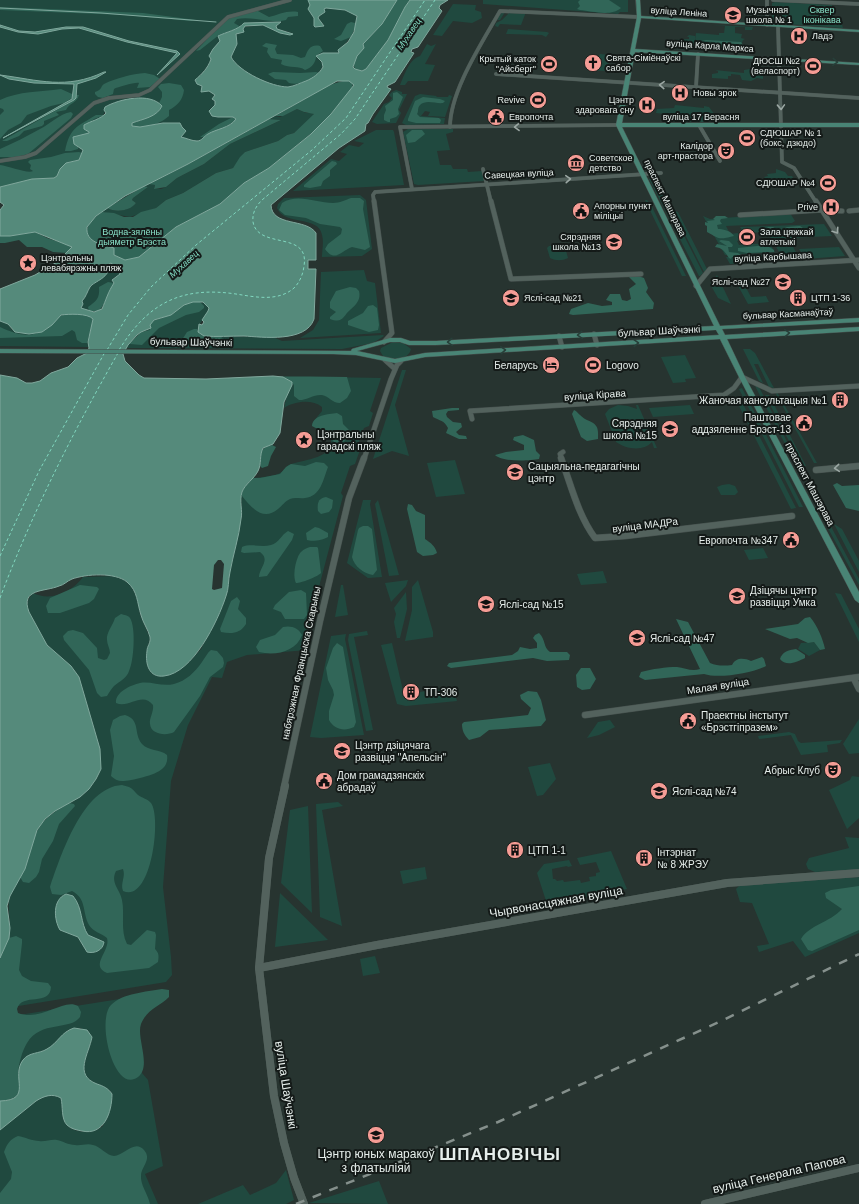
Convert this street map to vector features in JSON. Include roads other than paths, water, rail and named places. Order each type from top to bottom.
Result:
[{"type":"main road","points":[[619,125],[639,18],[640,2]]},
{"type":"main road","name":"вуліца Леніна","points":[[639,18],[859,31]]},
{"type":"main road","name":"вуліца Карла Маркса","points":[[633,50],[859,64]]},
{"type":"main road","name":"вуліца 17 Верасня","points":[[619,125],[859,125]]},
{"type":"main road","name":"праспект Машэрава","points":[[619,125],[722,338],[859,600]]},
{"type":"main road","name":"бульвар Касманаўтаў","points":[[717,327],[859,320]]},
{"type":"main road","name":"бульвар Шаўчэнкі","points":[[334,352],[355,350],[401,340],[409,343],[436,343],[717,327]]},
{"type":"main road","name":"бульвар Касманаўтаў","points":[[722,338],[859,329]]},
{"type":"main road","name":"бульвар Шаўчэнкі","points":[[0,351],[334,352],[356,353],[401,361],[408,358],[425,355],[722,338]]},
{"type":"main road","points":[[382,343],[375,351],[383,359]]},
{"type":"main road","points":[[408,358],[414,352],[413,346],[409,343]]},
{"type":"street","points":[[0,161],[25,157],[36,153],[94,103],[109,98],[140,95],[147,92],[169,74],[219,24],[228,17],[290,0]]},
{"type":"street","points":[[767,0],[767,25]]},
{"type":"street","points":[[773,0],[859,4]]},
{"type":"street","name":"вуліца Леніна","points":[[450,127],[450,113],[457,95],[472,61],[500,12],[506,10],[639,18]]},
{"type":"street","points":[[778,26],[782,162],[794,168],[857,260],[859,268]]},
{"type":"street","points":[[696,87],[698,54]]},
{"type":"street","points":[[496,74],[859,98]]},
{"type":"street","name":"вуліца 17 Верасня","points":[[412,189],[400,127],[619,125]]},
{"type":"street","points":[[700,125],[720,161]]},
{"type":"street","points":[[483,169],[511,279],[641,274]]},
{"type":"street","name":"Савецкая вуліца","points":[[392,333],[373,194],[379,191],[661,173]]},
{"type":"street","points":[[740,215],[822,210],[842,211]]},
{"type":"street","points":[[849,210],[859,210]]},
{"type":"street","name":"вуліца Карбышава","points":[[696,286],[710,269],[857,260]]},
{"type":"street","points":[[382,343],[392,333],[401,340]]},
{"type":"street","points":[[594,334],[597,345]]},
{"type":"street","points":[[559,336],[562,346]]},
{"type":"street","points":[[383,359],[395,369]]},
{"type":"street","name":"набярэжная Францыска Скарыны","points":[[259,968],[269,858],[349,498],[395,369],[401,361]]},
{"type":"street","points":[[742,377],[772,391],[859,386]]},
{"type":"street","name":"вуліца Кірава","points":[[472,419],[470,411],[724,395],[736,387],[742,377]]},
{"type":"street","name":"вуліца МАДРа","points":[[563,452],[560,454],[568,479],[591,535],[595,538],[625,536],[792,516]]},
{"type":"street","points":[[816,470],[859,466]]},
{"type":"street","points":[[857,678],[859,689]]},
{"type":"street","name":"Малая вуліца","points":[[585,715],[779,687],[857,678]]},
{"type":"street","name":"Чырвонасцяжная вуліца","points":[[259,968],[377,945],[727,884],[859,873]]},
{"type":"street","name":"вуліца Шаўчэнкі","points":[[259,968],[274,1096],[284,1143],[294,1178],[304,1204]]},
{"type":"street","name":"вуліца Генерала Папова","points":[[706,1204],[859,1168]]},
{"type":"water","name":"Мухавец","points":[[308,0],[397,0],[382,24],[363,44],[364,48],[357,56],[353,67],[362,71],[366,69],[388,40],[410,0],[448,0],[440,5],[439,8],[442,11],[418,47],[412,49],[411,52],[414,53],[395,82],[387,86],[391,89],[366,124],[365,131],[339,148],[271,205],[273,212],[277,217],[283,220],[305,225],[316,233],[316,260],[308,260],[308,269],[316,269],[314,319],[309,327],[302,332],[283,337],[204,336],[198,332],[199,324],[202,325],[204,322],[202,320],[209,308],[203,302],[193,302],[184,305],[171,315],[154,320],[150,325],[151,328],[137,335],[128,345],[123,354],[125,361],[144,378],[206,379],[273,376],[283,377],[292,382],[292,385],[284,402],[280,433],[273,444],[263,448],[258,471],[245,486],[242,492],[240,526],[229,575],[228,590],[222,606],[211,632],[185,666],[175,673],[164,676],[155,675],[149,669],[147,649],[150,637],[142,618],[137,597],[131,586],[122,579],[108,575],[78,577],[53,588],[35,592],[28,599],[27,604],[29,612],[47,645],[71,666],[79,677],[100,749],[101,769],[89,789],[80,797],[55,811],[45,819],[37,830],[25,869],[10,896],[7,906],[10,928],[9,938],[0,958],[0,375],[17,378],[26,383],[32,383],[40,381],[51,373],[68,367],[77,358],[87,353],[93,319],[83,315],[61,315],[52,325],[42,332],[29,334],[15,332],[8,324],[0,321],[0,289],[35,275],[57,262],[72,247],[35,232],[0,236],[0,210],[4,205],[0,202],[0,187],[32,179],[54,178],[57,176],[60,169],[66,163],[79,160],[83,150],[74,144],[73,137],[89,133],[84,129],[84,125],[106,113],[104,110],[105,107],[126,99],[150,99],[162,106],[157,113],[132,123],[132,126],[140,127],[163,123],[180,123],[186,131],[181,137],[193,141],[200,140],[211,132],[233,122],[236,119],[233,117],[212,116],[209,111],[215,105],[215,101],[212,99],[215,95],[209,91],[201,92],[202,86],[197,84],[195,80],[208,65],[211,59],[209,56],[220,41],[218,36],[235,29],[244,23],[281,22],[276,26],[277,29],[293,34],[290,35],[280,33],[263,25],[245,26],[243,29],[244,32],[236,34],[237,44],[231,57],[235,63],[256,78],[281,86],[293,86],[311,79],[318,74],[323,67],[322,62],[316,56],[323,53],[339,53],[338,50],[348,42],[354,32],[357,16],[345,10],[326,8],[324,9],[325,12],[318,18],[324,26],[315,27],[314,18],[308,9],[310,5]],"holes":[[[337,81],[349,81],[354,85],[331,114],[311,134],[269,168],[244,183],[220,204],[176,227],[139,257],[125,260],[114,255],[114,248],[96,242],[89,237],[87,227],[96,216],[125,196],[188,164]],[[111,263],[118,269],[120,274],[112,280],[114,283],[102,309],[94,312],[81,308],[83,304],[82,301],[90,287],[105,276],[109,269],[109,264]]]},
{"type":"water","points":[[0,25],[19,31],[35,32],[66,27],[83,27],[129,41],[177,51],[180,54],[157,75],[177,53],[127,42],[79,28],[62,29],[38,34],[18,32],[0,27]]},
{"type":"water","points":[[106,72],[96,78],[77,84],[76,98],[74,100],[3,138],[72,99],[74,84],[34,83],[9,79],[0,75],[40,81],[65,82],[90,78]]},
{"type":"water","points":[[66,894],[73,896],[76,901],[88,935],[104,942],[98,951],[87,952],[78,937],[60,930],[56,921],[56,905],[61,897]]},
{"type":"water","points":[[74,1028],[87,1030],[92,1037],[84,1064],[86,1075],[90,1080],[109,1090],[112,1094],[112,1101],[105,1121],[96,1130],[90,1132],[72,1128],[65,1122],[62,1112],[61,1098],[51,1095],[36,1101],[0,1130],[0,1101],[10,1100],[16,1097],[19,1092],[20,1067],[25,1057],[47,1049],[66,1032]]},
{"type":"waterway","points":[[0,8],[101,13],[216,22]]},
{"type":"railway","points":[[296,1204],[498,1122],[719,1022],[859,954]]},
{"type":"place","name":"Музычная школа № 1","points":[[733,15]]},
{"type":"place","name":"Ладэ","points":[[799,36]]},
{"type":"place","name":"Свята-Сіміёнаўскі сабор","points":[[593,63]]},
{"type":"place","name":"Крытый каток \"Айсберг\"","points":[[549,64]]},
{"type":"place","name":"ДЮСШ №2 (веласпорт)","points":[[813,66]]},
{"type":"place","name":"Новы зрок","points":[[680,93]]},
{"type":"place","name":"Revive","points":[[538,100]]},
{"type":"place","name":"Цэнтр здаровага сну","points":[[647,105]]},
{"type":"place","name":"Европочта","points":[[496,117]]},
{"type":"place","name":"СДЮШАР № 1 (бокс, дзюдо)","points":[[747,138]]},
{"type":"place","name":"Калідор арт-прастора","points":[[726,151]]},
{"type":"place","name":"Советское детство","points":[[576,163]]},
{"type":"place","name":"СДЮШАР №4","points":[[828,183]]},
{"type":"place","name":"Prive","points":[[831,207]]},
{"type":"place","name":"Апорны пункт міліцыі","points":[[581,211]]},
{"type":"place","name":"Зала цяжкай атлетыкі","points":[[747,237]]},
{"type":"place","name":"Сярэдняя школа №13","points":[[614,242]]},
{"type":"place","name":"Цэнтральны левабярэжны пляж","points":[[28,263]]},
{"type":"place","name":"Яслі-сад №27","points":[[783,282]]},
{"type":"place","name":"Яслі-сад №21","points":[[511,298]]},
{"type":"place","name":"ЦТП 1-36","points":[[798,298]]},
{"type":"place","name":"Беларусь","points":[[551,365]]},
{"type":"place","name":"Logovo","points":[[593,365]]},
{"type":"place","name":"Жаночая кансультацыя №1","points":[[840,400]]},
{"type":"place","name":"Паштовае аддзяленне Брэст-13","points":[[804,423]]},
{"type":"place","name":"Сярэдняя школа №15","points":[[670,429]]},
{"type":"place","name":"Цэнтральны гарадскі пляж","points":[[304,440]]},
{"type":"place","name":"Сацыяльна-педагагічны цэнтр","points":[[515,472]]},
{"type":"place","name":"Европочта №347","points":[[791,540]]},
{"type":"place","name":"Дзіцячы цэнтр развіцця Умка","points":[[737,596]]},
{"type":"place","name":"Яслі-сад №15","points":[[486,604]]},
{"type":"place","name":"Яслі-сад №47","points":[[637,638]]},
{"type":"place","name":"ТП-306","points":[[411,692]]},
{"type":"place","name":"Праектны інстытут «Брэстгіпразем»","points":[[688,721]]},
{"type":"place","name":"Цэнтр дзіцячага развіцця \"Апельсін\"","points":[[342,751]]},
{"type":"place","name":"Абрыс Клуб","points":[[833,770]]},
{"type":"place","name":"Дом грамадзянскіх абрадаў","points":[[324,781]]},
{"type":"place","name":"Яслі-сад №74","points":[[659,791]]},
{"type":"place","name":"ЦТП 1-1","points":[[515,850]]},
{"type":"place","name":"Інтэрнат № 8 ЖРЭУ","points":[[644,858]]},
{"type":"place","name":"Цэнтр юных маракоў з флатыліяй","points":[[376,1135]]},
{"type":"district","name":"ШПАНОВІЧЫ","points":[[500,1154]]},
{"type":"park label","name":"Сквер Іконікава","points":[[822,16]]},
{"type":"park label","name":"Водна-зялёны дыяметр Брэста","points":[[132,238]]}]
